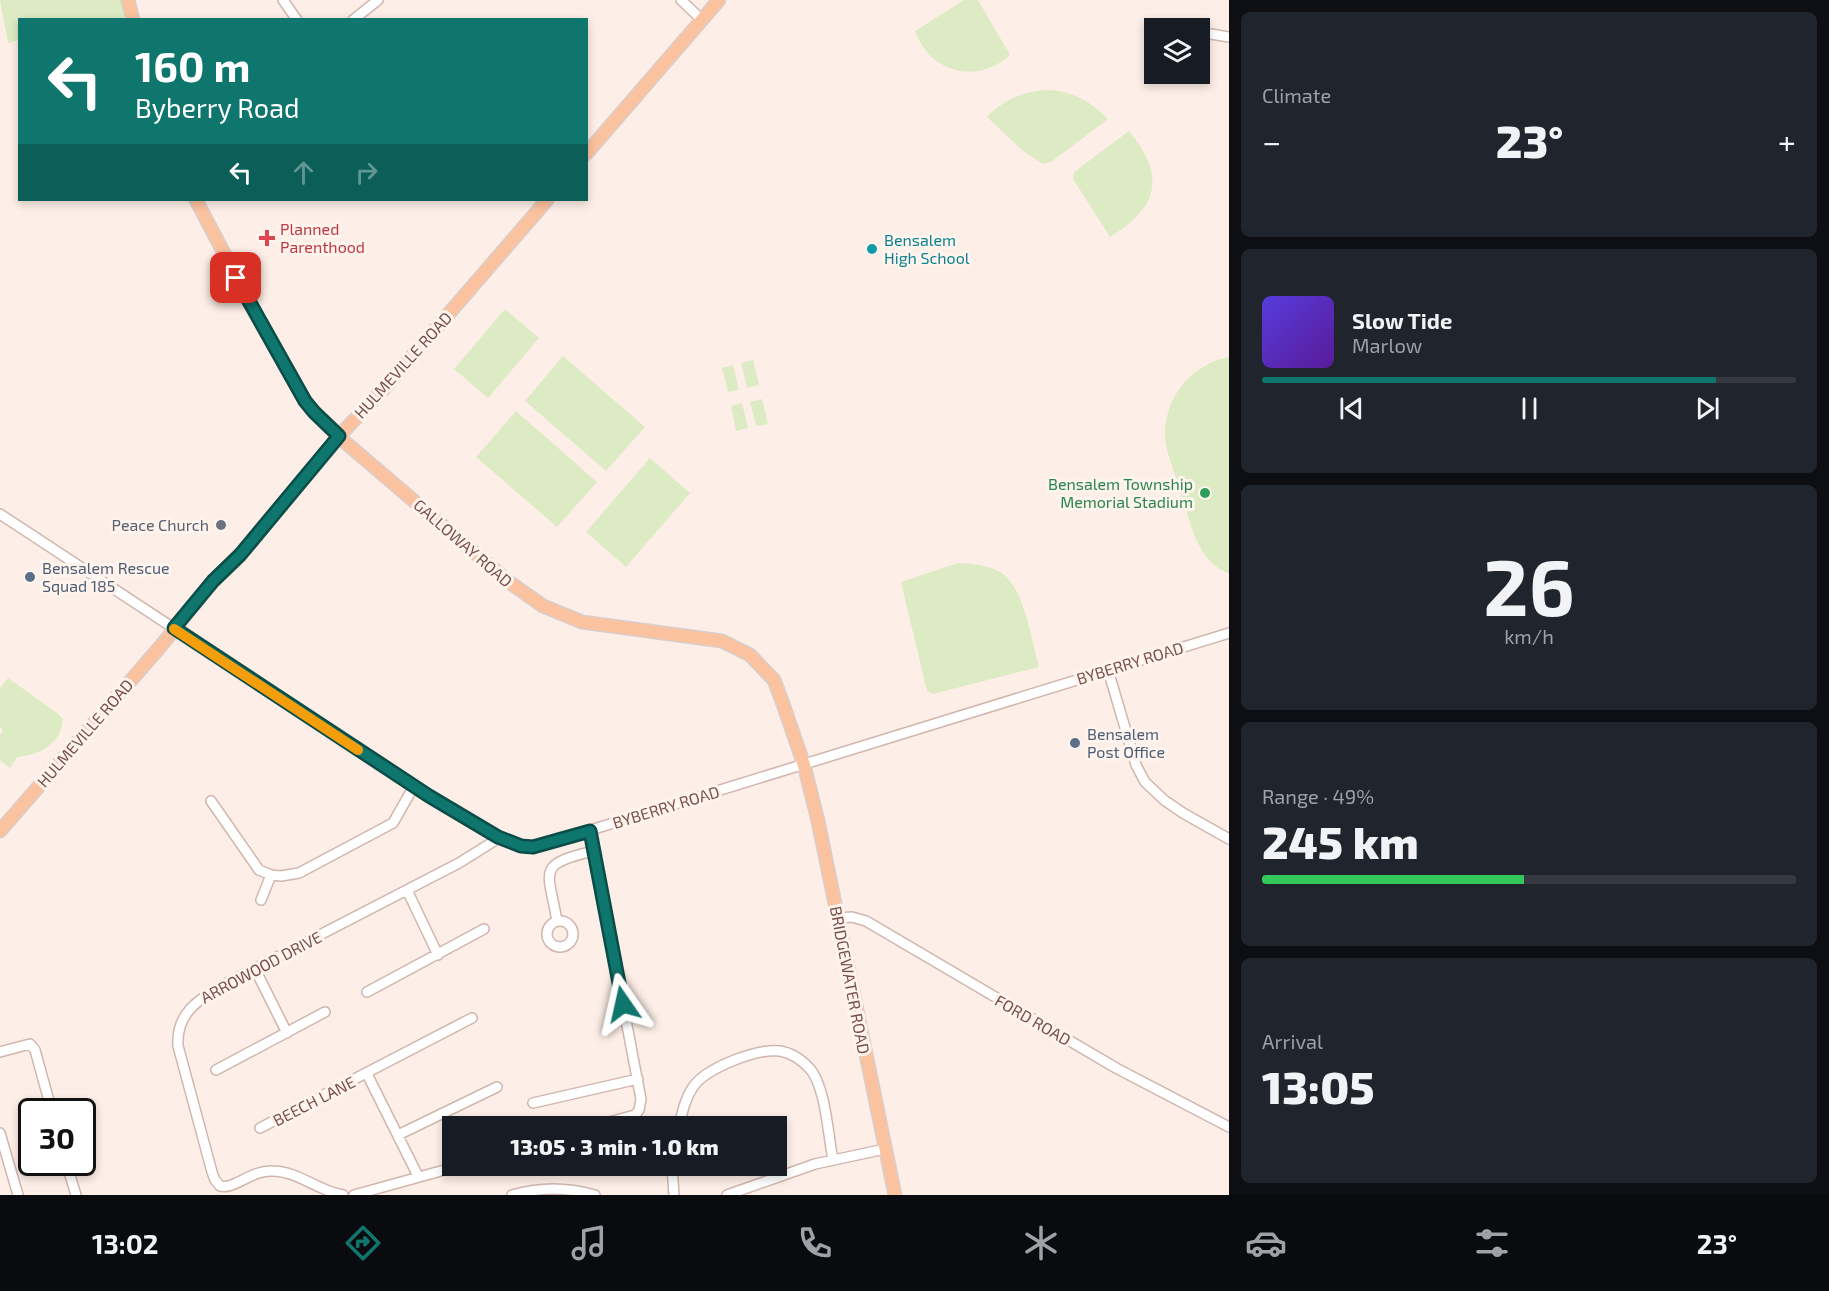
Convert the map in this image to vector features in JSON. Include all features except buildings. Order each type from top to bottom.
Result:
[{"type":"main road","points":[[128,0],[132,18]]},
{"type":"main road","points":[[588,152],[719,0]]},
{"type":"main road","name":"GALLOWAY ROAD","points":[[197,201],[258,318],[301,393],[314,412],[339,436],[509,582],[543,606],[582,622],[722,641],[750,655],[774,680],[804,765]]},
{"type":"main road","name":"HULMEVILLE ROAD","points":[[0,831],[160,647],[213,581],[240,555],[339,436],[389,383],[547,201]]},
{"type":"main road","name":"BRIDGEWATER ROAD","points":[[804,765],[818,821],[895,1195]]},
{"type":"street","points":[[283,0],[296,18]]},
{"type":"street","points":[[356,18],[378,0]]},
{"type":"street","points":[[681,0],[702,20]]},
{"type":"street","points":[[1211,34],[1229,38]]},
{"type":"street","name":"BYBERRY ROAD","points":[[0,514],[414,786],[498,837],[521,846],[533,847],[590,831],[1229,633]]},
{"type":"street","points":[[1108,670],[1135,763],[1145,782],[1164,800],[1183,813],[1229,839]]},
{"type":"street","points":[[211,801],[259,870],[271,876],[281,876],[299,873],[393,823],[414,786]]},
{"type":"street","points":[[590,831],[590,852],[638,1079],[641,1100],[639,1110],[631,1116]]},
{"type":"street","name":"ARROWOOD DRIVE","points":[[220,1186],[212,1172],[183,1068],[178,1037],[184,1016],[195,1003],[223,985],[459,863],[498,837]]},
{"type":"street","points":[[557,921],[550,870],[562,859],[590,852]]},
{"type":"street","points":[[261,900],[271,876]]},
{"type":"street","points":[[407,890],[438,955]]},
{"type":"street","name":"FORD ROAD","points":[[838,918],[852,916],[866,921],[1116,1068],[1229,1127]]},
{"type":"street","points":[[367,992],[484,929]]},
{"type":"street","points":[[255,969],[287,1033]]},
{"type":"street","points":[[216,1070],[325,1012]]},
{"type":"street","name":"BEECH LANE","points":[[260,1128],[472,1018]]},
{"type":"street","points":[[0,1052],[30,1044],[35,1050],[48,1098]]},
{"type":"street","points":[[682,1116],[688,1096],[704,1076],[750,1055],[780,1051],[801,1060],[816,1079],[833,1160]]},
{"type":"street","name":"BEECH LANE","points":[[367,1074],[418,1176]]},
{"type":"street","points":[[533,1103],[638,1079]]},
{"type":"street","points":[[398,1135],[497,1087]]},
{"type":"street","points":[[0,1133],[18,1195]]},
{"type":"street","points":[[727,1195],[815,1164],[885,1149]]},
{"type":"street","points":[[354,1195],[442,1170]]},
{"type":"street","points":[[213,1195],[220,1186],[232,1186],[249,1175],[274,1171],[292,1174],[343,1195]]},
{"type":"street","points":[[70,1176],[76,1195]]},
{"type":"street","points":[[673,1176],[674,1195]]},
{"type":"street","points":[[512,1195],[542,1188],[555,1188],[595,1195]]},
{"type":"green space","points":[[0,0],[128,0],[131,15],[122,18],[18,18],[18,40],[8,43]]},
{"type":"green space","points":[[964,0],[978,0],[1010,55],[983,70],[969,72],[943,65],[922,45],[915,31]]},
{"type":"green space","points":[[1047,90],[1065,92],[1080,98],[1095,107],[1108,119],[1051,162],[1043,164],[1023,151],[987,117],[1014,98],[1030,92]]},
{"type":"green space","points":[[1129,131],[1149,162],[1152,190],[1139,214],[1110,237],[1073,179],[1074,172]]},
{"type":"green space","points":[[505,309],[539,338],[488,398],[454,369]]},
{"type":"green space","points":[[563,356],[645,427],[606,471],[525,401]]},
{"type":"green space","name":"Bensalem Township Memorial Stadium","points":[[1229,357],[1229,574],[1206,557],[1197,540],[1169,457],[1165,429],[1172,401],[1189,377],[1214,361]]},
{"type":"green space","points":[[753,360],[759,385],[747,388],[741,363]]},
{"type":"green space","points":[[733,365],[739,390],[728,392],[722,368]]},
{"type":"green space","points":[[762,399],[768,424],[756,426],[750,402]]},
{"type":"green space","points":[[742,403],[748,428],[736,431],[731,406]]},
{"type":"green space","points":[[516,411],[597,482],[557,527],[476,457]]},
{"type":"green space","points":[[650,458],[690,493],[626,567],[586,532]]},
{"type":"green space","points":[[958,563],[990,568],[1009,579],[1016,589],[1026,615],[1039,667],[933,694],[927,691],[901,582]]},
{"type":"green space","points":[[8,678],[63,719],[58,735],[48,747],[34,754],[17,757],[10,768],[0,760],[0,735],[3,730],[0,727],[0,688]]},
{"type":"slow traffic","points":[[174,629],[358,750]]},
{"type":"place","name":"Planned Parenthood","points":[[267,238]]},
{"type":"place","name":"Bensalem High School","points":[[872,249]]},
{"type":"place","name":"Bensalem Township Memorial Stadium","points":[[1205,493]]},
{"type":"place","name":"Peace Church","points":[[221,525]]},
{"type":"place","name":"Bensalem Rescue Squad 185","points":[[30,577]]},
{"type":"place","name":"Bensalem Post Office","points":[[1075,743]]},
{"type":"route","points":[[236,278],[305,401],[339,436],[240,555],[213,581],[174,628],[429,796],[508,842],[533,847],[590,831],[623,1004]]}]
